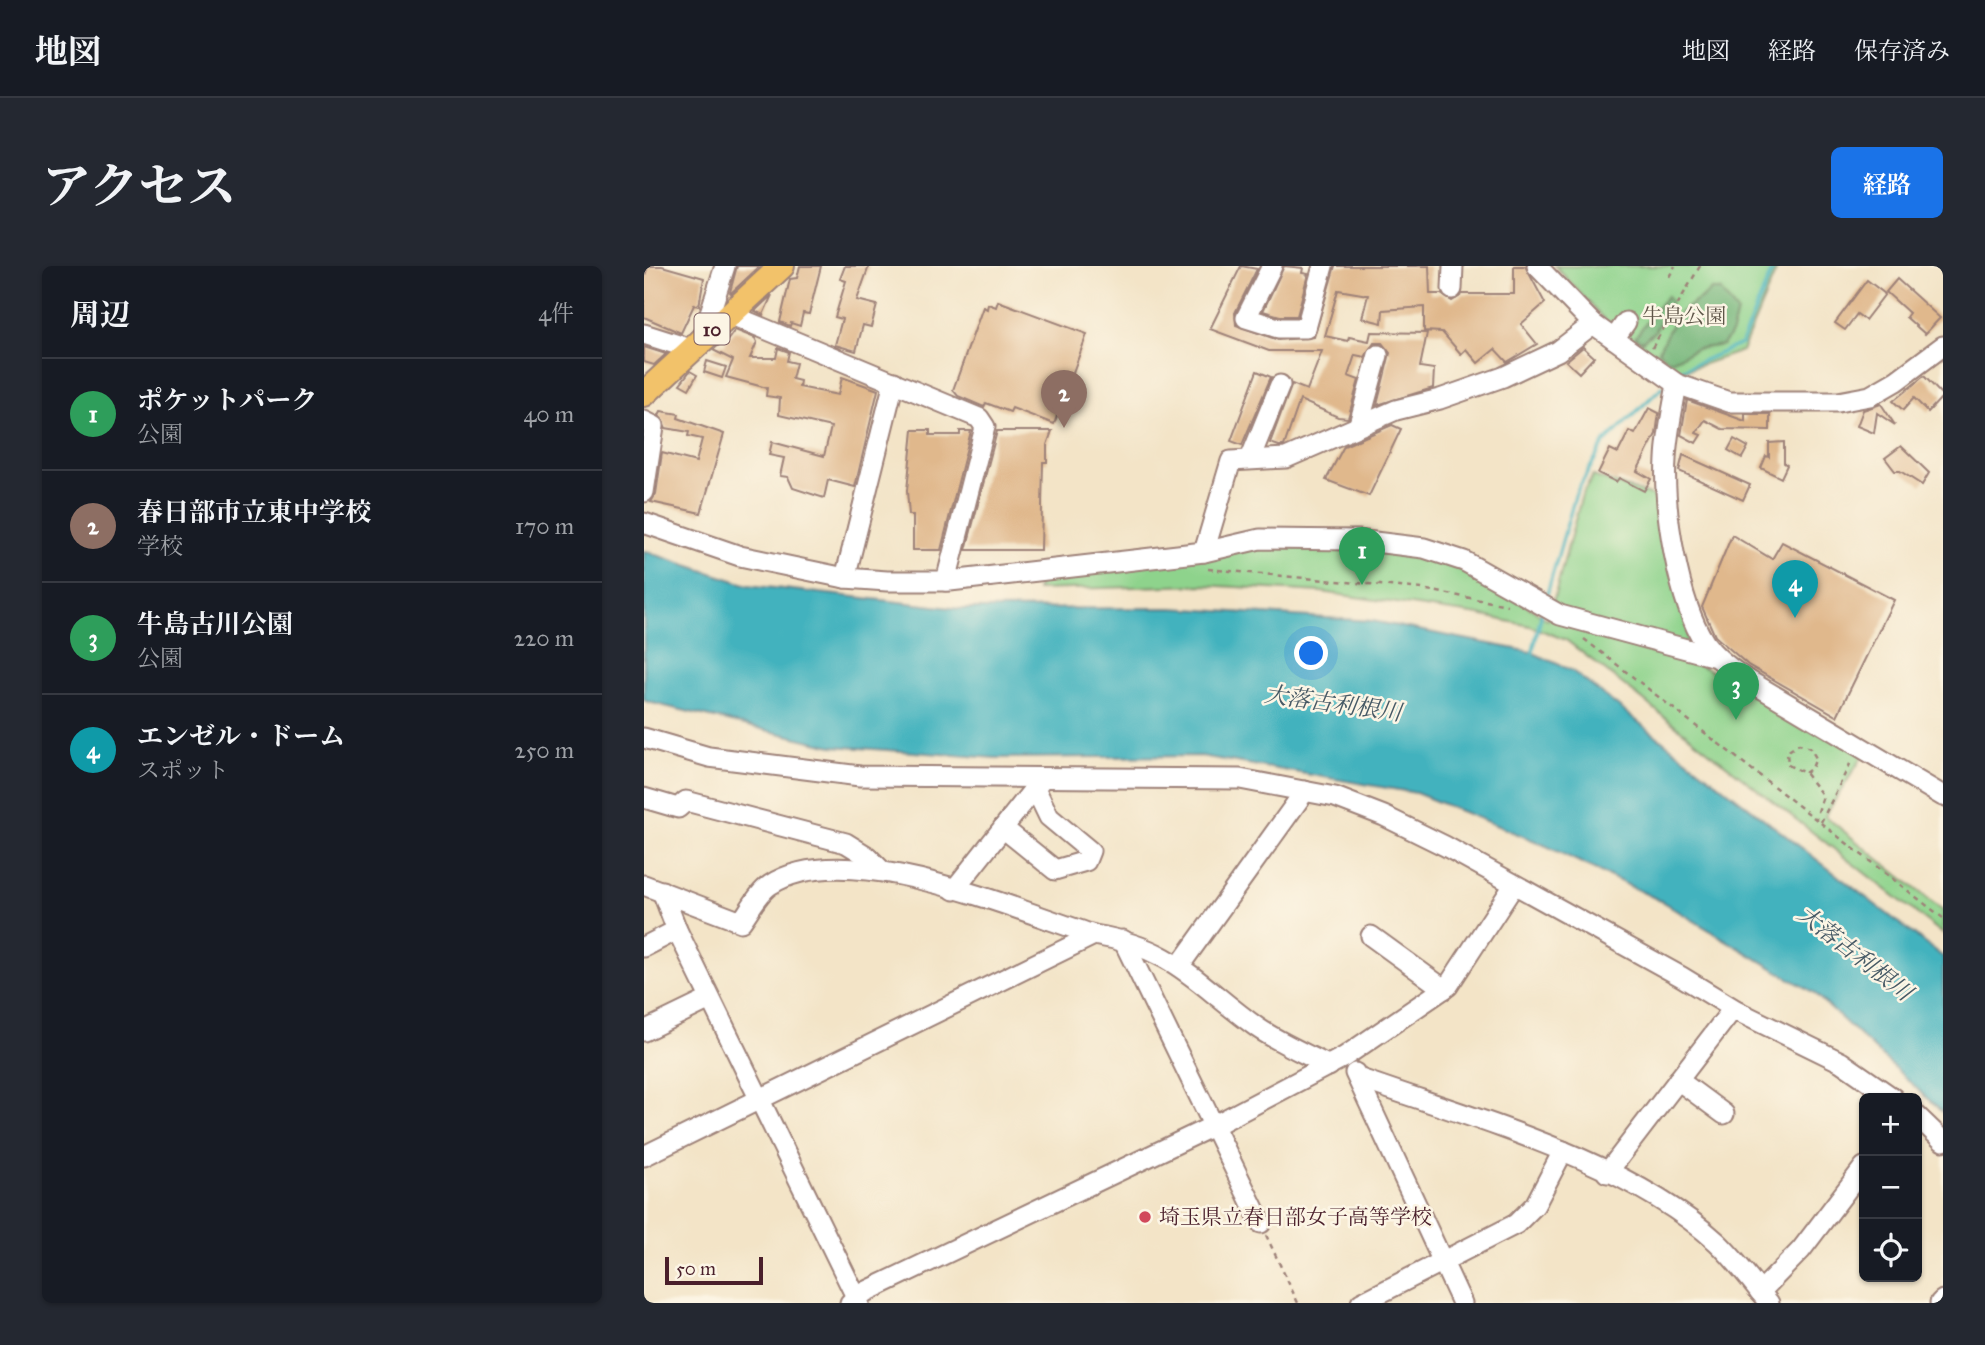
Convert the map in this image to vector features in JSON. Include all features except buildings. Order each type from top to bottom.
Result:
[{"type":"main road","name":"10","points":[[644,394],[782,266]]},
{"type":"street","points":[[725,266],[709,316],[894,382],[979,418],[985,427],[946,581]]},
{"type":"street","points":[[1272,266],[1247,318],[1278,328],[1306,328],[1324,266]]},
{"type":"street","points":[[1452,289],[1453,266]]},
{"type":"street","points":[[1542,268],[1593,324],[1614,340],[1677,384],[1729,402],[1838,402],[1870,396],[1896,381],[1943,346]]},
{"type":"street","points":[[1614,340],[1626,322]]},
{"type":"street","points":[[1203,561],[1231,461],[1286,458],[1359,424],[1503,377],[1558,351],[1593,324]]},
{"type":"street","points":[[644,334],[691,349]]},
{"type":"street","points":[[1359,424],[1378,355]]},
{"type":"street","points":[[845,578],[894,382]]},
{"type":"street","points":[[1677,384],[1665,458],[1670,527],[1678,569],[1696,625],[1716,657],[1741,676],[1943,796]]},
{"type":"street","points":[[1250,459],[1280,385]]},
{"type":"street","points":[[644,421],[654,426],[644,492]]},
{"type":"street","points":[[644,523],[740,556],[845,578],[946,581],[1203,561],[1246,541],[1319,537],[1424,548],[1464,561],[1539,603],[1583,623],[1716,657]]},
{"type":"street","points":[[644,738],[709,757],[860,776],[1038,784],[1240,779],[1335,797],[1384,816],[1514,885],[1682,976],[1738,1011],[1841,1062],[1886,1093]]},
{"type":"street","points":[[954,890],[1038,784]]},
{"type":"street","points":[[1003,828],[1055,870],[1086,861],[1090,850],[1049,817],[1038,784]]},
{"type":"street","points":[[1180,965],[1306,791]]},
{"type":"street","points":[[644,798],[678,808],[686,801],[846,843],[882,871]]},
{"type":"street","points":[[653,888],[741,922],[769,885],[811,869],[882,871],[954,890],[1094,935],[1123,940],[1180,965],[1260,1029],[1337,1062],[1358,1078],[1563,1151],[1607,1173],[1682,1215],[1718,1243],[1765,1297],[1859,1174]]},
{"type":"street","points":[[653,888],[677,930],[856,1302],[865,1292],[1215,1125],[1337,1062],[1444,989],[1514,885]]},
{"type":"street","points":[[644,947],[677,930]]},
{"type":"street","points":[[644,1156],[1094,935]]},
{"type":"street","points":[[1371,936],[1444,989]]},
{"type":"street","points":[[1123,940],[1261,1223]]},
{"type":"street","points":[[644,1031],[710,999]]},
{"type":"street","points":[[1607,1173],[1729,1014],[1738,1011]]},
{"type":"street","points":[[1358,1078],[1462,1303]]},
{"type":"street","points":[[1678,1080],[1724,1114]]},
{"type":"street","points":[[1922,1121],[1943,1141]]},
{"type":"street","points":[[1361,1303],[1516,1224],[1535,1205],[1563,1151]]},
{"type":"path","points":[[1669,277],[1675,266]]},
{"type":"path","points":[[1644,361],[1700,266]]},
{"type":"path","points":[[1203,561],[1224,568],[1422,589],[1517,606],[1539,603]]},
{"type":"path","points":[[1577,634],[1942,916]]},
{"type":"path","points":[[1805,773],[1812,768],[1816,758],[1810,748],[1799,744],[1787,752],[1788,765],[1805,773],[1823,796],[1816,818]]},
{"type":"path","points":[[1821,822],[1854,755],[1863,747]]},
{"type":"path","points":[[1261,1223],[1298,1303]]},
{"type":"green space","name":"牛島公園","points":[[1555,266],[1778,266],[1742,351],[1675,374],[1604,319]]},
{"type":"green space","points":[[1711,290],[1720,290],[1737,312],[1732,332],[1723,345],[1696,349],[1671,361],[1658,351],[1671,326],[1684,310]]},
{"type":"green space","points":[[1667,296],[1671,302],[1654,332],[1642,341],[1635,337]]},
{"type":"green space","points":[[1593,476],[1661,499],[1691,628],[1681,657],[1741,685],[1864,754],[1825,816],[1943,911],[1943,934],[1566,640],[1530,626],[1479,615],[1321,592],[1202,585],[1037,590],[1039,580],[1197,555],[1310,546],[1365,548],[1417,556],[1465,571],[1498,587],[1548,620],[1582,495]]},
{"type":"water","name":"大落古利根川","points":[[644,551],[748,585],[961,609],[1171,608],[1372,621],[1531,652],[1571,670],[1943,957],[1943,1113],[1814,993],[1661,901],[1540,843],[1416,793],[1201,756],[996,758],[832,746],[644,700]]},
{"type":"waterway","points":[[1679,371],[1741,344],[1774,266]]},
{"type":"waterway","points":[[1545,601],[1576,493],[1604,443],[1662,387]]},
{"type":"waterway","points":[[1532,655],[1542,612]]},
{"type":"place","name":"春日部市立東中学校","points":[[1064,428]]},
{"type":"place","name":"ポケットパーク","points":[[1362,585]]},
{"type":"place","name":"エンゼル・ドーム","points":[[1795,618]]},
{"type":"place","name":"牛島古川公園","points":[[1736,720]]},
{"type":"place","name":"埼玉県立春日部女子高等学校","points":[[1145,1217]]}]
